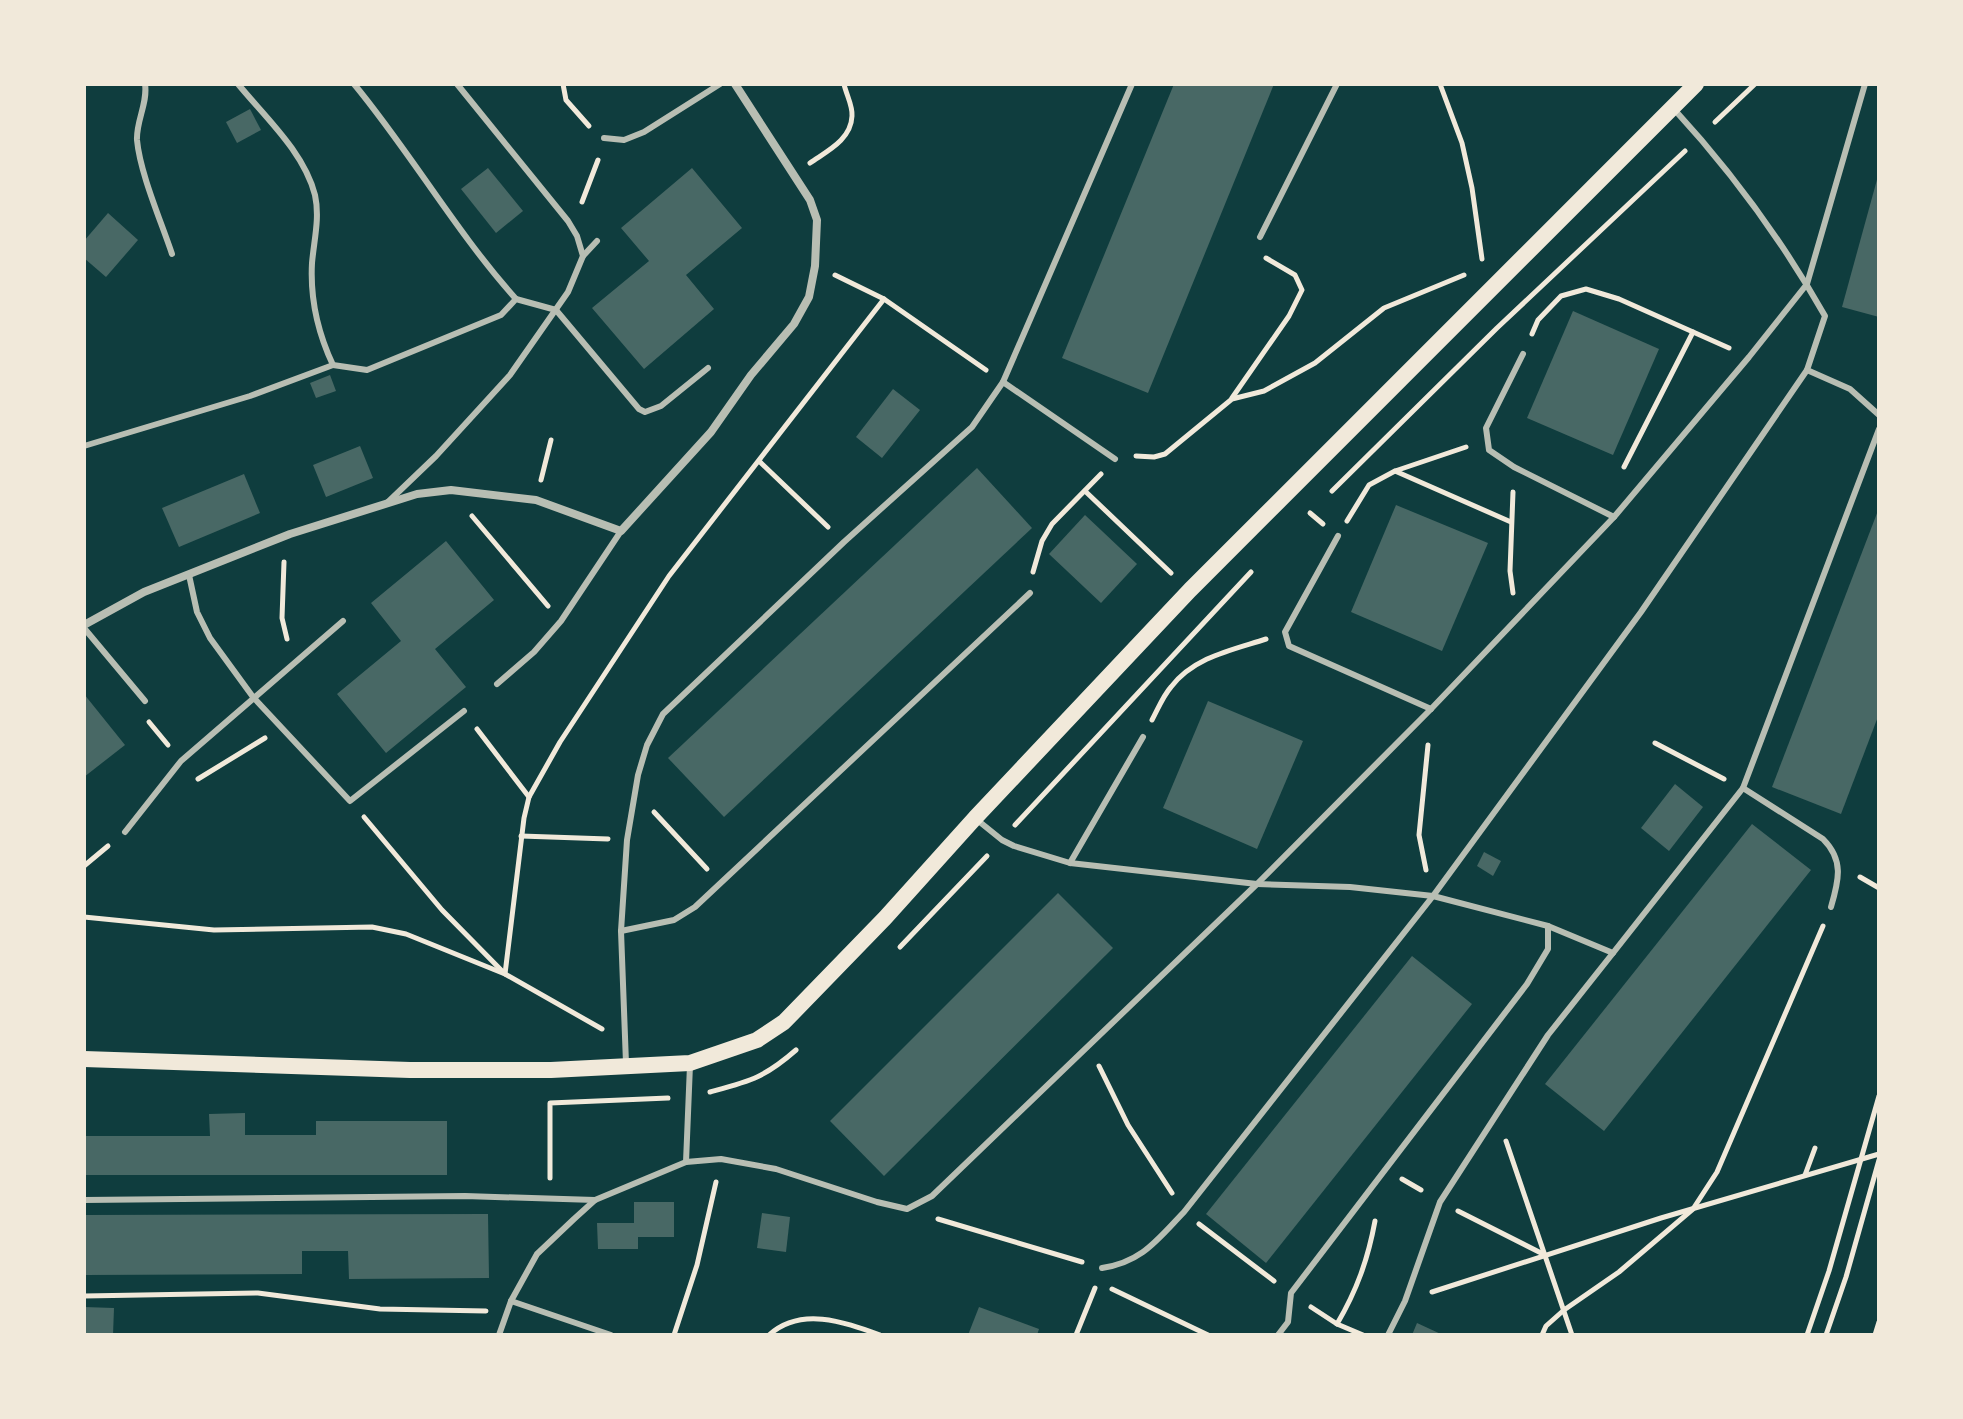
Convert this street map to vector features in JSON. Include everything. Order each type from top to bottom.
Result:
[{"type":"main road","points":[[84,1059],[426,1070],[551,1070],[690,1063],[757,1040],[784,1022],[1190,590],[1696,84]]},
{"type":"street","points":[[84,627],[144,592],[290,534],[417,494],[451,490],[536,500],[621,531],[711,432],[751,375],[794,324],[809,297],[815,266],[817,220],[810,200],[735,84]]},
{"type":"lane","points":[[145,84],[147,94],[137,137],[172,254]]},
{"type":"lane","points":[[238,84],[301,161],[315,194],[318,217],[312,264],[313,302],[324,347],[333,365]]},
{"type":"lane","points":[[354,84],[391,129],[459,226],[516,299],[556,310],[639,409],[645,412],[661,406],[708,368]]},
{"type":"lane","points":[[457,84],[568,221],[583,256]]},
{"type":"lane","points":[[604,138],[624,140],[644,132],[720,84]]},
{"type":"lane","points":[[626,1065],[621,931],[627,840],[647,745],[663,714],[844,542],[972,427],[1003,382],[1132,84]]},
{"type":"lane","points":[[1260,237],[1337,84]]},
{"type":"lane","points":[[499,1335],[511,1301],[537,1254],[595,1200],[686,1162],[721,1159],[776,1169],[907,1209],[932,1196],[1257,884],[1431,709],[1614,517],[1749,357],[1807,284],[1865,84]]},
{"type":"lane","points":[[1102,1268],[1125,1265],[1152,1246],[1184,1212],[1433,896],[1641,612],[1807,370],[1825,316],[1792,258],[1700,137],[1673,108]]},
{"type":"lane","points":[[388,502],[436,456],[510,375],[568,292],[583,256],[597,241]]},
{"type":"lane","points":[[84,446],[250,396],[333,365],[367,370],[501,315],[516,299]]},
{"type":"lane","points":[[1523,354],[1486,428],[1489,450],[1514,467],[1614,517]]},
{"type":"lane","points":[[1807,370],[1850,389],[1879,415]]},
{"type":"lane","points":[[1003,382],[1115,459]]},
{"type":"lane","points":[[1388,1335],[1405,1301],[1440,1202],[1496,1114],[1548,1035],[1743,788],[1879,429]]},
{"type":"lane","points":[[497,684],[534,652],[561,621],[621,531]]},
{"type":"lane","points":[[1338,536],[1285,632],[1289,646],[1431,709]]},
{"type":"lane","points":[[189,575],[197,612],[210,638],[253,697],[350,801],[464,711]]},
{"type":"lane","points":[[621,931],[674,920],[695,907],[1030,593]]},
{"type":"lane","points":[[125,832],[181,761],[343,621]]},
{"type":"lane","points":[[84,627],[145,701]]},
{"type":"lane","points":[[1070,863],[1143,737]]},
{"type":"lane","points":[[1743,788],[1823,839],[1834,850],[1839,864],[1831,907]]},
{"type":"lane","points":[[975,818],[1002,840],[1070,863],[1257,884],[1350,887],[1433,896],[1548,926],[1613,953]]},
{"type":"lane","points":[[1278,1335],[1288,1322],[1291,1293],[1527,984],[1548,949],[1548,926]]},
{"type":"lane","points":[[686,1162],[690,1063]]},
{"type":"lane","points":[[84,1200],[465,1196],[595,1200]]},
{"type":"lane","points":[[511,1301],[611,1335]]},
{"type":"path","points":[[563,84],[566,100],[584,122],[604,138],[589,188]]},
{"type":"path","points":[[792,174],[841,141],[849,128],[853,114],[844,84]]},
{"type":"path","points":[[1440,84],[1462,143],[1472,188],[1483,268],[1494,257]]},
{"type":"path","points":[[1321,502],[1497,328],[1755,84]]},
{"type":"path","points":[[1030,593],[1042,541],[1052,524],[1115,459],[1165,454],[1232,399],[1289,316],[1302,290],[1295,275],[1259,253],[1255,245],[1260,237]]},
{"type":"path","points":[[815,266],[884,299],[1003,382]]},
{"type":"path","points":[[1232,399],[1264,391],[1315,363],[1384,308],[1469,273]]},
{"type":"path","points":[[1523,354],[1538,320],[1561,296],[1586,289],[1619,299],[1749,357]]},
{"type":"path","points":[[505,974],[521,836],[529,797],[560,742],[669,576],[884,299]]},
{"type":"path","points":[[1623,469],[1693,332]]},
{"type":"path","points":[[536,500],[551,440]]},
{"type":"path","points":[[1338,536],[1369,485],[1395,471],[1486,440]]},
{"type":"path","points":[[759,461],[844,542]]},
{"type":"path","points":[[1514,467],[1511,590],[1522,612]]},
{"type":"path","points":[[1395,471],[1511,522]]},
{"type":"path","points":[[451,490],[561,621]]},
{"type":"path","points":[[1085,491],[1190,590]]},
{"type":"path","points":[[1301,522],[1310,513]]},
{"type":"path","points":[[290,534],[283,567],[282,618],[293,664]]},
{"type":"path","points":[[1002,840],[1262,562]]},
{"type":"path","points":[[1143,737],[1170,687],[1182,676],[1207,658],[1285,632]]},
{"type":"path","points":[[145,701],[154,729],[181,761]]},
{"type":"path","points":[[1431,709],[1419,835],[1433,896]]},
{"type":"path","points":[[464,711],[529,797]]},
{"type":"path","points":[[153,796],[168,794],[197,779],[282,728]]},
{"type":"path","points":[[1655,743],[1743,788]]},
{"type":"path","points":[[635,791],[721,885]]},
{"type":"path","points":[[350,801],[442,910],[505,974]]},
{"type":"path","points":[[84,866],[125,832]]},
{"type":"path","points":[[521,836],[627,840]]},
{"type":"path","points":[[1542,1335],[1546,1326],[1564,1310],[1619,1272],[1693,1209],[1717,1172],[1831,907]]},
{"type":"path","points":[[84,917],[214,930],[372,927],[406,934],[505,974],[623,1041]]},
{"type":"path","points":[[1091,1041],[1100,1069],[1128,1125],[1184,1212],[1242,1258]]},
{"type":"path","points":[[1807,1335],[1829,1271],[1879,1096]]},
{"type":"path","points":[[550,1198],[550,1103],[689,1097]]},
{"type":"path","points":[[1496,1114],[1572,1335]]},
{"type":"path","points":[[1804,1176],[1815,1148]]},
{"type":"path","points":[[1405,1301],[1693,1209],[1861,1159],[1879,1157],[1846,1277],[1826,1335]]},
{"type":"path","points":[[674,1335],[697,1265],[721,1159]]},
{"type":"path","points":[[1384,1168],[1440,1202],[1546,1256]]},
{"type":"path","points":[[907,1209],[1102,1268],[1076,1335]]},
{"type":"path","points":[[1363,1335],[1337,1324],[1353,1298],[1367,1263]]},
{"type":"path","points":[[1098,1282],[1208,1335]]},
{"type":"path","points":[[84,1296],[258,1293],[380,1309],[507,1311]]},
{"type":"path","points":[[769,1335],[786,1322],[818,1319],[832,1319],[880,1335]]},
{"type":"path","points":[[1875,1335],[1879,1322]]},
{"type":"building","points":[[1174,84],[1274,84],[1148,393],[1062,358]]},
{"type":"building","points":[[250,109],[261,130],[237,143],[226,122]]},
{"type":"building","points":[[488,168],[523,211],[496,233],[461,189]]},
{"type":"building","points":[[692,168],[742,228],[686,275],[714,309],[644,369],[592,308],[649,261],[621,228]]},
{"type":"building","points":[[1879,176],[1879,317],[1842,307]]},
{"type":"building","points":[[108,213],[138,240],[106,277],[84,258],[84,241]]},
{"type":"building","points":[[1573,311],[1659,349],[1613,455],[1527,418]]},
{"type":"building","points":[[330,375],[336,391],[316,398],[310,383]]},
{"type":"building","points":[[893,389],[920,410],[882,458],[856,437]]},
{"type":"building","points":[[360,446],[373,478],[326,497],[313,465]]},
{"type":"building","points":[[977,468],[1032,528],[724,817],[668,758]]},
{"type":"building","points":[[244,474],[260,513],[179,547],[162,508]]},
{"type":"building","points":[[1396,505],[1488,543],[1442,651],[1351,612]]},
{"type":"building","points":[[1879,508],[1879,714],[1841,814],[1772,787]]},
{"type":"building","points":[[1085,515],[1137,564],[1101,603],[1049,554]]},
{"type":"building","points":[[446,541],[494,600],[435,649],[466,687],[386,753],[337,694],[401,641],[371,603]]},
{"type":"building","points":[[84,694],[125,745],[84,777]]},
{"type":"building","points":[[1208,701],[1303,741],[1257,849],[1163,808]]},
{"type":"building","points":[[1675,784],[1703,807],[1669,851],[1641,828]]},
{"type":"building","points":[[1752,824],[1811,870],[1604,1131],[1545,1084]]},
{"type":"building","points":[[1484,852],[1501,861],[1493,876],[1477,866]]},
{"type":"building","points":[[1058,893],[1113,948],[884,1176],[830,1121]]},
{"type":"building","points":[[1412,956],[1472,1004],[1266,1263],[1206,1214]]},
{"type":"building","points":[[245,1113],[245,1135],[316,1135],[316,1121],[447,1121],[447,1175],[84,1175],[84,1136],[210,1136],[209,1114]]},
{"type":"building","points":[[634,1202],[674,1202],[674,1237],[638,1237],[638,1249],[598,1249],[597,1223],[634,1223]]},
{"type":"building","points":[[762,1213],[790,1217],[786,1252],[757,1248]]},
{"type":"building","points":[[488,1214],[489,1278],[349,1279],[348,1251],[302,1251],[302,1274],[84,1275],[84,1215]]},
{"type":"building","points":[[84,1307],[114,1308],[113,1335],[84,1335]]},
{"type":"building","points":[[979,1307],[1039,1329],[1037,1335],[968,1335]]},
{"type":"building","points":[[1417,1323],[1443,1335],[1412,1335]]}]
